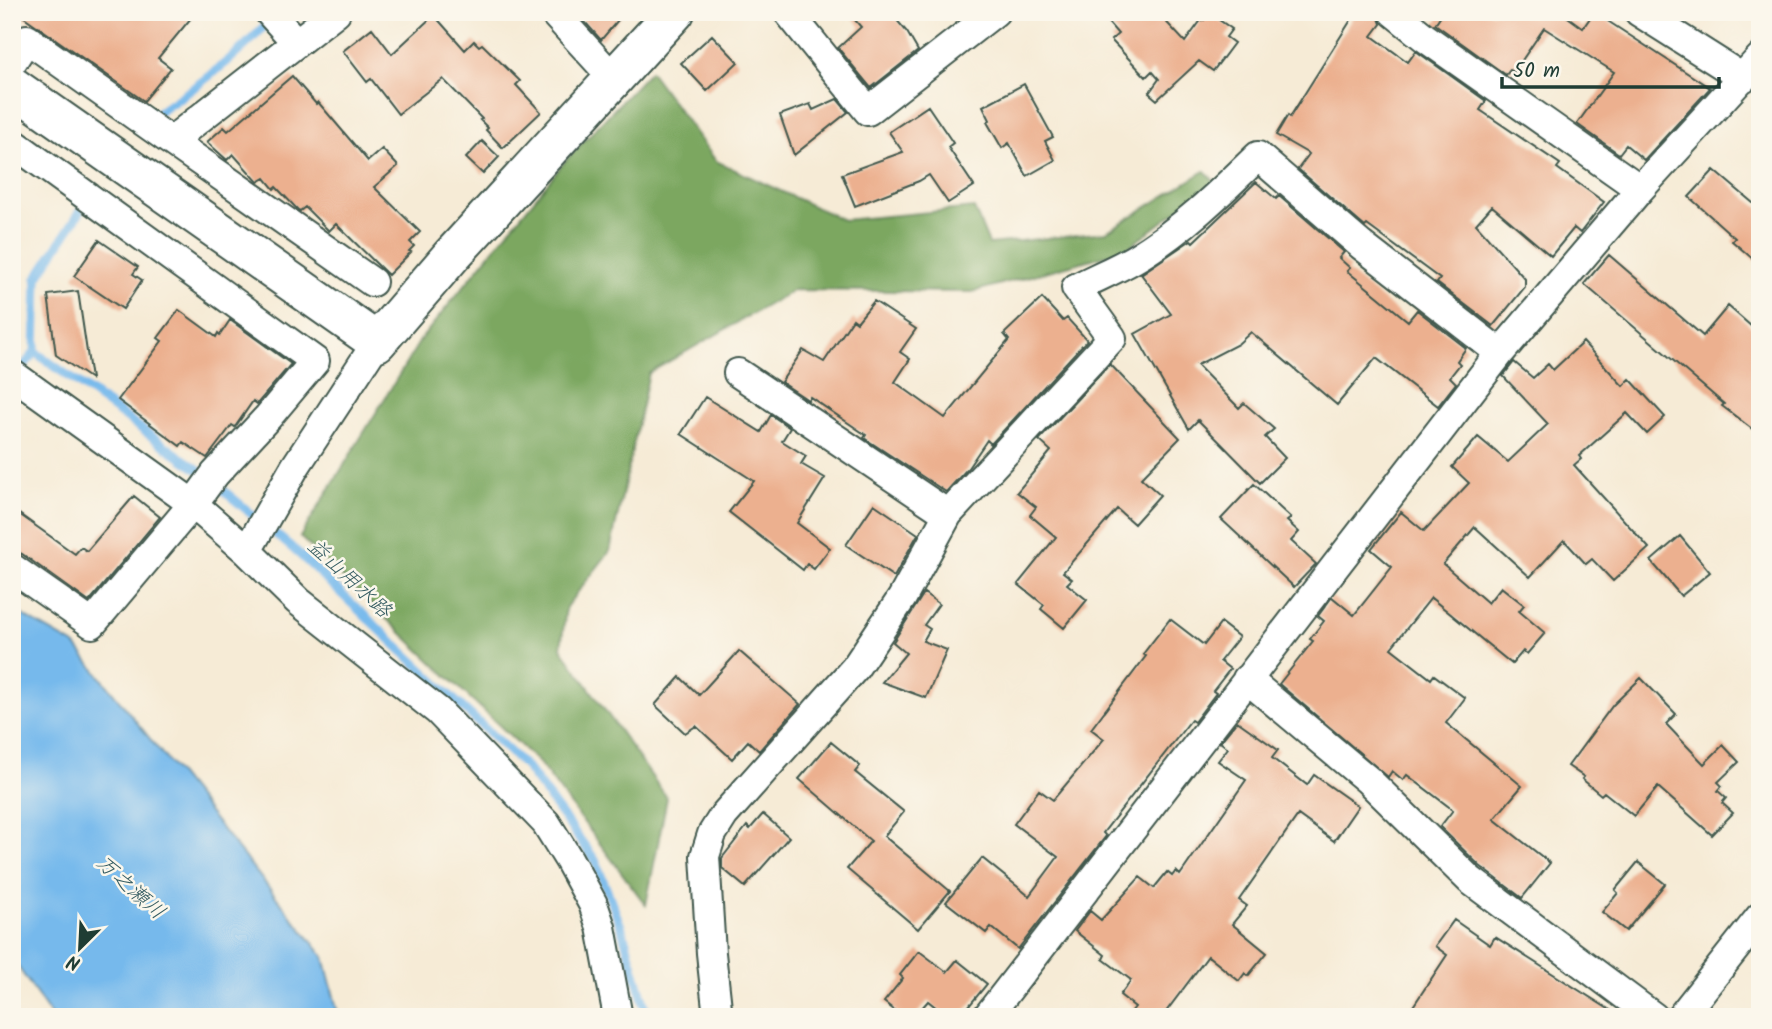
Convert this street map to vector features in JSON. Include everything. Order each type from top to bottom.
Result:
[{"type":"street","points":[[171,141],[283,27],[336,12]]},
{"type":"street","points":[[553,12],[615,80]]},
{"type":"street","points":[[252,543],[271,507],[377,342],[452,255],[676,12]]},
{"type":"street","points":[[789,12],[868,111],[995,12]]},
{"type":"street","points":[[1393,12],[1423,37],[1640,189]]},
{"type":"street","points":[[987,1017],[1500,353],[1640,189],[1751,68],[1639,12]]},
{"type":"street","points":[[12,62],[27,39],[372,282]]},
{"type":"street","points":[[12,86],[377,342]]},
{"type":"street","points":[[12,142],[315,361],[92,624],[12,568]]},
{"type":"street","points":[[718,1017],[705,856],[712,834],[724,815],[855,668],[902,598],[948,514],[1112,338],[1076,288],[1135,258],[1177,228],[1228,186],[1258,156],[1362,245],[1500,353]]},
{"type":"street","points":[[738,373],[948,514]]},
{"type":"street","points":[[12,374],[204,489],[298,601],[438,711],[546,823],[593,904],[601,927],[618,1017]]},
{"type":"street","points":[[1248,679],[1368,780],[1470,880],[1654,1017]]},
{"type":"street","points":[[1681,1017],[1760,917]]},
{"type":"green space","points":[[650,71],[716,161],[843,220],[974,208],[989,244],[1106,232],[1205,171],[1215,182],[1125,250],[972,292],[794,290],[649,373],[610,551],[566,607],[561,648],[667,798],[646,905],[539,763],[300,537],[421,339],[566,160]]},
{"type":"water","name":"万之瀬川","points":[[12,609],[76,646],[324,957],[339,1017],[52,1017],[12,958]]},
{"type":"building","points":[[17,12],[196,12],[158,58],[171,68],[144,101]]},
{"type":"building","points":[[576,12],[625,12],[601,40]]},
{"type":"building","points":[[848,12],[890,12],[907,32],[918,51],[871,88],[838,48],[861,27]]},
{"type":"building","points":[[1099,12],[1157,12],[1185,42],[1209,13],[1232,29],[1226,37],[1234,43],[1213,71],[1199,61],[1157,100],[1149,93],[1159,79],[1152,71],[1146,77],[1111,40],[1118,34]]},
{"type":"building","points":[[1356,12],[1377,12],[1381,24],[1372,36],[1408,62],[1416,51],[1486,101],[1480,110],[1560,164],[1557,168],[1604,202],[1580,233],[1574,228],[1551,256],[1492,206],[1476,224],[1525,279],[1525,287],[1493,326],[1437,283],[1440,279],[1367,225],[1365,227],[1298,169],[1309,154],[1276,135]]},
{"type":"building","points":[[1443,12],[1561,12],[1583,28],[1594,12],[1710,88],[1644,160],[1626,145],[1619,154],[1577,124],[1614,72],[1544,28],[1514,72],[1510,70],[1506,75],[1435,24]]},
{"type":"building","points":[[434,15],[465,50],[474,41],[479,46],[482,44],[520,81],[516,85],[541,112],[503,148],[486,130],[488,128],[480,120],[482,119],[443,79],[398,114],[371,79],[367,82],[343,51],[372,28],[392,54]]},
{"type":"building","points":[[712,35],[738,62],[707,91],[681,63]]},
{"type":"building","points":[[292,76],[368,161],[382,149],[398,166],[374,187],[420,232],[410,242],[414,246],[409,251],[411,252],[388,275],[336,224],[329,231],[305,207],[298,210],[265,178],[258,182],[233,154],[227,160],[207,142],[224,127],[228,131]]},
{"type":"building","points":[[1024,84],[1053,137],[1045,141],[1055,160],[1027,176],[1009,143],[1002,148],[987,122],[990,120],[983,106]]},
{"type":"building","points":[[837,99],[848,112],[794,155],[780,115],[810,104],[813,110]]},
{"type":"building","points":[[928,106],[953,143],[948,147],[974,186],[948,203],[929,175],[855,206],[842,174],[903,152],[889,132]]},
{"type":"building","points":[[482,141],[499,157],[483,174],[466,158]]},
{"type":"building","points":[[1714,170],[1760,209],[1760,265],[1732,241],[1735,238],[1689,197]]},
{"type":"building","points":[[1256,182],[1276,199],[1279,196],[1344,252],[1339,258],[1350,268],[1347,271],[1408,321],[1417,310],[1466,348],[1457,361],[1460,364],[1450,377],[1456,383],[1438,406],[1376,358],[1337,405],[1251,332],[1238,344],[1197,365],[1239,408],[1244,403],[1274,429],[1265,437],[1285,458],[1260,483],[1198,420],[1189,429],[1135,334],[1171,314],[1141,274],[1191,240],[1193,242]]},
{"type":"building","points":[[99,240],[138,267],[133,274],[142,280],[123,309],[74,276]]},
{"type":"building","points":[[1609,255],[1703,336],[1728,306],[1760,334],[1760,435],[1722,406],[1724,404],[1584,284]]},
{"type":"building","points":[[78,291],[91,379],[56,355],[48,295]]},
{"type":"building","points":[[1042,298],[1063,321],[1067,318],[1087,340],[991,444],[987,440],[968,468],[946,492],[864,438],[866,435],[810,397],[808,400],[781,382],[803,350],[824,362],[853,319],[857,322],[874,301],[916,329],[900,352],[910,359],[895,382],[945,418],[1009,340],[1004,334]]},
{"type":"building","points":[[179,310],[216,337],[230,320],[291,364],[257,404],[253,401],[235,427],[232,425],[207,458],[183,442],[180,446],[118,400],[162,341],[158,338]]},
{"type":"building","points":[[1583,342],[1623,386],[1630,379],[1665,417],[1647,434],[1627,413],[1579,456],[1581,459],[1574,465],[1649,548],[1613,581],[1592,559],[1586,564],[1564,540],[1530,577],[1475,527],[1443,564],[1488,603],[1501,587],[1524,605],[1519,611],[1545,633],[1527,654],[1523,651],[1512,664],[1431,598],[1391,648],[1431,679],[1434,675],[1465,698],[1446,723],[1522,786],[1494,819],[1550,863],[1522,898],[1480,866],[1440,827],[1453,810],[1407,775],[1403,780],[1392,771],[1388,777],[1279,684],[1313,641],[1310,639],[1324,621],[1318,616],[1332,597],[1354,615],[1392,567],[1371,549],[1401,512],[1424,531],[1469,483],[1452,467],[1478,437],[1508,462],[1548,424],[1503,376],[1514,362],[1533,378],[1548,364],[1553,370]]},
{"type":"building","points":[[1110,364],[1180,438],[1141,478],[1160,495],[1134,524],[1117,509],[1063,572],[1072,579],[1067,584],[1087,600],[1064,628],[1041,609],[1044,605],[1018,584],[1056,537],[1030,515],[1036,507],[1017,492],[1051,451],[1039,440]]},
{"type":"building","points":[[705,397],[761,432],[771,415],[790,428],[782,441],[806,456],[801,464],[825,478],[797,523],[830,548],[814,569],[807,564],[803,570],[729,512],[754,481],[681,434]]},
{"type":"building","points":[[1254,484],[1291,518],[1287,521],[1299,532],[1291,541],[1316,564],[1294,587],[1221,519]]},
{"type":"building","points":[[134,496],[160,517],[89,602],[22,554],[12,550],[12,509],[75,554],[81,547],[87,551]]},
{"type":"building","points":[[874,504],[918,534],[894,577],[846,545]]},
{"type":"building","points":[[1680,536],[1710,572],[1681,596],[1651,561]]},
{"type":"building","points":[[924,593],[939,604],[924,625],[930,629],[923,641],[947,650],[926,698],[882,682],[906,653],[893,642]]},
{"type":"building","points":[[1170,619],[1204,645],[1221,623],[1239,637],[1220,661],[1230,669],[1213,691],[1216,693],[1194,722],[1191,720],[1103,833],[1106,836],[1018,949],[991,927],[986,933],[946,902],[982,858],[1029,896],[1058,857],[1014,824],[1039,790],[1053,800],[1104,739],[1091,729]]},
{"type":"building","points":[[739,651],[800,704],[759,751],[748,741],[732,759],[696,726],[685,733],[655,705],[680,677],[699,695]]},
{"type":"building","points":[[1641,678],[1676,714],[1666,724],[1704,764],[1723,745],[1739,762],[1718,782],[1722,786],[1718,791],[1726,798],[1722,803],[1733,813],[1712,835],[1658,787],[1634,816],[1604,792],[1601,795],[1582,779],[1584,777],[1568,766],[1613,705]]},
{"type":"building","points":[[1237,721],[1278,750],[1272,758],[1307,785],[1314,775],[1358,806],[1334,841],[1298,815],[1239,900],[1247,906],[1232,924],[1267,953],[1248,976],[1245,973],[1239,981],[1208,956],[1162,1017],[1127,1017],[1135,1007],[1120,995],[1131,980],[1103,959],[1105,955],[1075,931],[1090,911],[1101,920],[1140,877],[1154,888],[1167,872],[1172,876],[1176,871],[1180,875],[1246,780],[1218,761],[1228,748],[1220,742]]},
{"type":"building","points":[[831,742],[860,766],[855,772],[904,812],[884,836],[950,891],[918,929],[847,869],[871,841],[799,779]]},
{"type":"building","points":[[763,814],[789,837],[745,887],[722,868],[722,858],[747,826],[750,829]]},
{"type":"building","points":[[1638,862],[1665,884],[1626,931],[1602,912],[1618,893],[1615,890]]},
{"type":"building","points":[[1454,920],[1490,945],[1495,937],[1621,1017],[1406,1017],[1447,955],[1435,946]]},
{"type":"building","points":[[919,951],[947,972],[957,960],[987,984],[960,1017],[948,1017],[928,1001],[914,1017],[903,1017],[884,1002]]},
{"type":"waterway","name":"益山用水路","points":[[160,111],[219,68],[271,18]]},
{"type":"waterway","name":"益山用水路","points":[[35,352],[37,278],[80,212]]},
{"type":"waterway","name":"益山用水路","points":[[35,352],[204,474],[297,552],[527,768],[595,860],[622,929],[648,1017]]},
{"type":"waterway","points":[[18,373],[35,352]]}]
